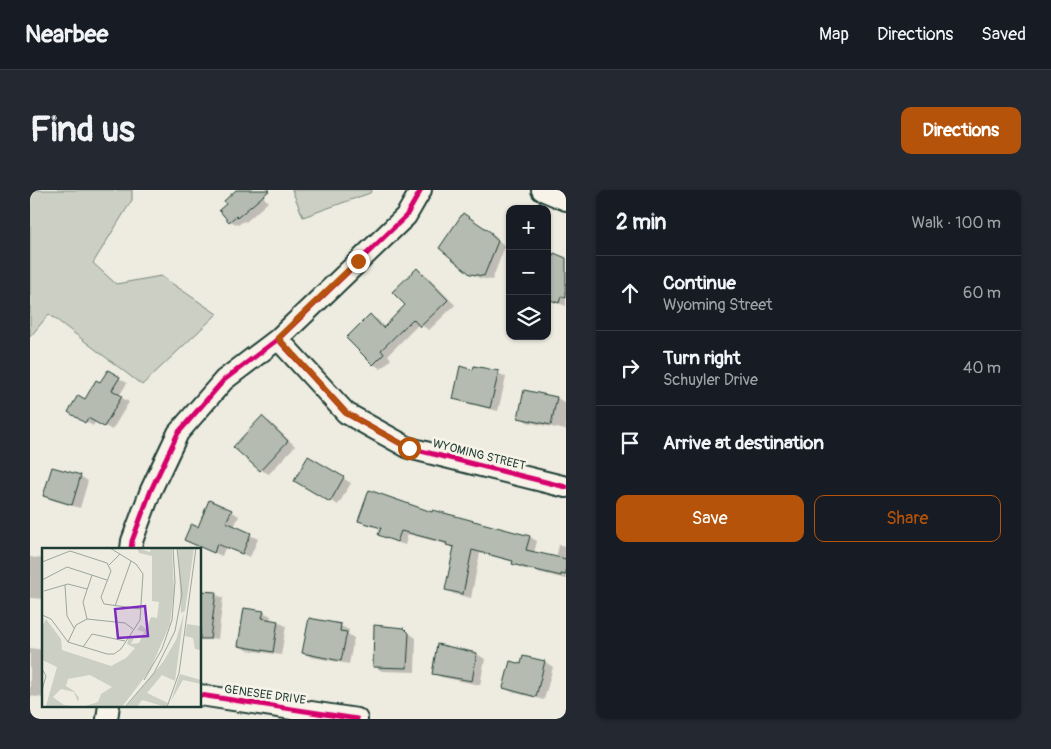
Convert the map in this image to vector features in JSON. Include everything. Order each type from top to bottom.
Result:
[{"type":"street","points":[[131,548],[151,490],[178,433],[224,380],[278,338],[406,216],[421,190]]},
{"type":"street","points":[[542,190],[566,200]]},
{"type":"street","name":"WYOMING STREET","points":[[278,338],[346,413],[409,448],[566,487]]},
{"type":"street","name":"GENESEE DRIVE","points":[[201,695],[357,719]]},
{"type":"street","points":[[107,719],[109,706]]},
{"type":"shaded area","points":[[30,190],[132,190],[132,200],[93,263],[116,284],[161,276],[217,314],[142,385],[49,314],[30,337]]},
{"type":"shaded area","points":[[292,190],[372,190],[370,193],[303,217]]},
{"type":"building","points":[[236,190],[270,190],[237,218],[236,216],[229,222],[219,210],[226,204],[224,201]]},
{"type":"building","points":[[463,213],[492,233],[490,234],[498,241],[484,276],[470,274],[439,248]]},
{"type":"building","points":[[554,253],[566,258],[566,298],[561,296],[559,303],[551,300],[551,262]]},
{"type":"building","points":[[417,268],[448,300],[420,327],[413,319],[381,350],[384,354],[373,365],[346,338],[370,314],[383,328],[405,305],[392,292]]},
{"type":"building","points":[[460,366],[473,370],[474,366],[499,371],[490,408],[453,399]]},
{"type":"building","points":[[108,370],[120,377],[112,390],[122,396],[104,427],[88,418],[85,423],[68,412],[78,395],[85,399],[96,380],[100,382]]},
{"type":"building","points":[[524,390],[557,397],[551,425],[518,418]]},
{"type":"building","points":[[262,416],[288,441],[260,471],[233,447]]},
{"type":"building","points":[[308,456],[344,477],[330,502],[294,481]]},
{"type":"building","points":[[52,467],[81,475],[72,505],[43,496]]},
{"type":"building","points":[[369,490],[432,512],[433,510],[530,536],[526,550],[566,559],[566,575],[561,574],[561,576],[523,567],[512,564],[513,561],[472,550],[463,594],[445,590],[454,547],[446,545],[447,543],[401,531],[397,542],[378,535],[381,528],[358,521]]},
{"type":"building","points":[[209,500],[232,510],[226,522],[251,533],[242,554],[217,544],[214,553],[184,540],[191,524],[198,527]]},
{"type":"building","points":[[201,591],[216,592],[210,639],[201,639]]},
{"type":"building","points":[[244,608],[264,611],[262,618],[278,621],[273,652],[238,646]]},
{"type":"building","points":[[309,618],[341,624],[340,631],[347,632],[341,661],[302,653]]},
{"type":"building","points":[[374,625],[404,628],[409,633],[407,668],[373,667]]},
{"type":"building","points":[[437,644],[477,653],[472,681],[432,674]]},
{"type":"building","points":[[523,656],[545,661],[536,697],[503,688],[510,661],[521,664]]},
{"type":"cycle path","points":[[131,548],[151,490],[178,433],[224,380],[278,339],[406,216],[421,190]]},
{"type":"cycle path","points":[[278,339],[346,413],[409,448],[566,487]]},
{"type":"cycle path","points":[[201,695],[357,719]]},
{"type":"route","points":[[358,261],[278,338],[346,413],[409,448]]}]
